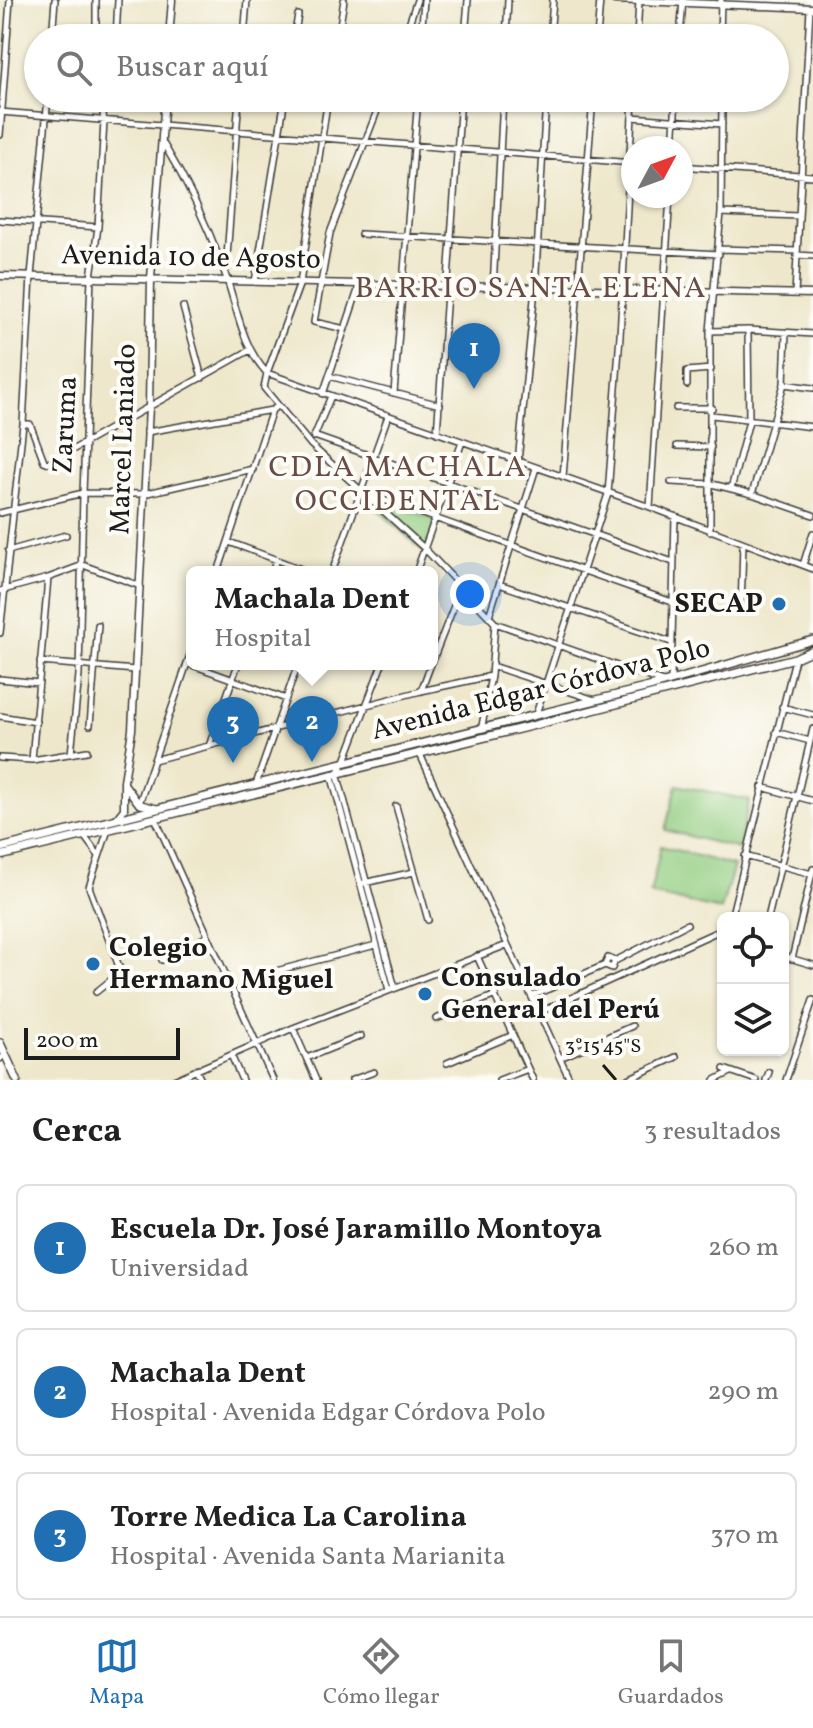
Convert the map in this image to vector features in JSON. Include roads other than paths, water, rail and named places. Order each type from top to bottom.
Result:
[{"type":"main road","name":"Avenida Edgar Córdova Polo","points":[[0,848],[668,682],[813,640]]},
{"type":"main road","name":"Avenida Edgar Córdova Polo","points":[[0,856],[795,658],[813,650]]},
{"type":"main road","points":[[0,1043],[14,1080]]},
{"type":"main road","points":[[0,1057],[14,1080]]},
{"type":"street","points":[[0,135],[10,0]]},
{"type":"street","points":[[53,24],[55,0]]},
{"type":"street","points":[[96,0],[96,24]]},
{"type":"street","points":[[117,24],[118,0]]},
{"type":"street","points":[[170,24],[172,0]]},
{"type":"street","points":[[245,24],[247,0]]},
{"type":"street","points":[[340,24],[344,0]]},
{"type":"street","points":[[409,24],[417,0]]},
{"type":"street","points":[[422,24],[424,0]]},
{"type":"street","points":[[466,24],[468,0]]},
{"type":"street","points":[[507,24],[508,0]]},
{"type":"street","points":[[551,24],[553,0]]},
{"type":"street","points":[[598,24],[600,0]]},
{"type":"street","points":[[614,0],[798,4],[811,8],[810,83],[801,175],[795,294]]},
{"type":"street","points":[[638,24],[639,1]]},
{"type":"street","points":[[681,24],[683,2]]},
{"type":"street","points":[[720,24],[721,2]]},
{"type":"street","points":[[296,24],[298,15]]},
{"type":"street","points":[[0,633],[2,591],[23,424],[31,276],[47,112]]},
{"type":"street","name":"Zaruma","points":[[71,754],[79,666],[91,277],[98,227],[103,112]]},
{"type":"street","name":"Marcel Laniado","points":[[116,819],[124,809],[124,781],[132,730],[149,407],[151,278],[164,112]]},
{"type":"street","points":[[227,278],[238,112]]},
{"type":"street","points":[[255,282],[283,112]]},
{"type":"street","points":[[326,112],[300,283],[264,388],[275,408],[360,492],[425,549],[495,623],[668,682],[675,516]]},
{"type":"street","points":[[345,329],[314,322],[330,233],[376,112]]},
{"type":"street","points":[[394,393],[417,112]]},
{"type":"street","points":[[437,433],[460,112]]},
{"type":"street","points":[[493,288],[502,112]]},
{"type":"street","points":[[518,462],[535,289],[545,112]]},
{"type":"street","points":[[563,477],[592,112]]},
{"type":"street","points":[[632,112],[632,136]]},
{"type":"street","points":[[673,136],[675,112]]},
{"type":"street","points":[[710,531],[710,331],[719,252],[722,112]]},
{"type":"street","points":[[1,113],[621,162]]},
{"type":"street","points":[[632,117],[722,124]]},
{"type":"street","points":[[163,143],[200,210],[227,278],[250,350],[267,373],[650,507],[813,569]]},
{"type":"street","points":[[693,167],[813,176]]},
{"type":"street","points":[[536,714],[608,494],[628,208]]},
{"type":"street","points":[[650,507],[669,208]]},
{"type":"street","points":[[721,213],[799,216]]},
{"type":"street","points":[[0,220],[98,227]]},
{"type":"street","points":[[361,234],[813,256]]},
{"type":"street","name":"Avenida 10 de Agosto","points":[[0,276],[227,278],[255,282],[813,294]]},
{"type":"street","points":[[323,394],[360,284]]},
{"type":"street","points":[[183,307],[202,378]]},
{"type":"street","points":[[731,489],[749,421],[748,330]]},
{"type":"street","points":[[710,331],[813,334]]},
{"type":"street","points":[[752,494],[784,384],[786,332]]},
{"type":"street","points":[[23,424],[31,426],[46,463],[250,350]]},
{"type":"street","points":[[687,385],[687,371],[711,369]]},
{"type":"street","points":[[329,376],[440,405]]},
{"type":"street","points":[[784,384],[813,388],[813,381]]},
{"type":"street","points":[[311,445],[331,396]]},
{"type":"street","points":[[147,432],[275,408]]},
{"type":"street","points":[[220,566],[275,408]]},
{"type":"street","points":[[676,408],[749,421],[813,427]]},
{"type":"street","points":[[334,566],[388,416]]},
{"type":"street","points":[[314,436],[673,562]]},
{"type":"street","points":[[418,566],[462,442]]},
{"type":"street","points":[[677,446],[711,447]]},
{"type":"street","points":[[489,616],[536,468]]},
{"type":"street","points":[[0,513],[83,493],[143,494],[253,469]]},
{"type":"street","points":[[671,482],[712,484],[813,515]]},
{"type":"street","points":[[360,492],[672,602]]},
{"type":"street","points":[[803,565],[813,533]]},
{"type":"street","points":[[8,551],[66,535]]},
{"type":"street","points":[[229,542],[292,566]]},
{"type":"street","points":[[741,611],[743,543]]},
{"type":"street","points":[[274,566],[276,560]]},
{"type":"street","points":[[2,591],[83,565],[140,586]]},
{"type":"street","points":[[32,760],[48,578]]},
{"type":"street","points":[[499,584],[671,642]]},
{"type":"street","points":[[438,647],[461,588]]},
{"type":"street","points":[[482,726],[491,676],[495,623]]},
{"type":"street","points":[[90,725],[98,625]]},
{"type":"street","points":[[732,912],[795,658]]},
{"type":"street","points":[[40,662],[135,670]]},
{"type":"street","points":[[139,804],[186,666]]},
{"type":"street","points":[[492,666],[592,699]]},
{"type":"street","points":[[206,670],[286,699]]},
{"type":"street","points":[[209,747],[236,670]]},
{"type":"street","points":[[256,784],[296,670]]},
{"type":"street","points":[[380,670],[345,761],[334,774],[376,945],[392,989]]},
{"type":"street","points":[[421,691],[429,670]]},
{"type":"street","points":[[154,760],[491,676]]},
{"type":"street","points":[[0,679],[39,683]]},
{"type":"street","points":[[782,707],[813,715]]},
{"type":"street","points":[[0,716],[36,722]]},
{"type":"street","points":[[769,912],[813,729]]},
{"type":"street","points":[[776,732],[810,741]]},
{"type":"street","points":[[415,744],[570,1080]]},
{"type":"street","points":[[0,758],[32,760],[87,751]]},
{"type":"street","points":[[124,781],[130,795],[139,804],[158,808]]},
{"type":"street","points":[[762,787],[813,801]]},
{"type":"street","points":[[396,806],[428,920]]},
{"type":"street","points":[[154,817],[273,1080]]},
{"type":"street","points":[[96,992],[121,972],[89,887],[108,830]]},
{"type":"street","points":[[84,836],[99,856]]},
{"type":"street","points":[[745,856],[812,871],[792,959]]},
{"type":"street","points":[[362,884],[414,872]]},
{"type":"street","points":[[362,884],[392,989]]},
{"type":"street","points":[[532,996],[605,965],[612,968],[615,961],[687,924]]},
{"type":"street","points":[[538,1013],[717,933]]},
{"type":"street","points":[[162,960],[208,936]]},
{"type":"street","points":[[276,971],[376,945]]},
{"type":"street","points":[[174,1080],[293,1028],[507,945]]},
{"type":"street","points":[[477,956],[533,1080]]},
{"type":"street","points":[[789,958],[813,965]]},
{"type":"street","points":[[436,1019],[496,995]]},
{"type":"street","points":[[786,1080],[813,1000]]},
{"type":"street","points":[[560,1058],[632,1026]]},
{"type":"street","points":[[293,1028],[316,1080]]},
{"type":"street","points":[[447,1063],[513,1035]]},
{"type":"street","points":[[307,1058],[361,1036]]},
{"type":"street","points":[[231,1055],[242,1080]]},
{"type":"street","points":[[626,1080],[676,1057]]},
{"type":"street","points":[[499,1080],[528,1069]]},
{"type":"street","points":[[196,1070],[201,1080]]},
{"type":"street","points":[[352,1080],[374,1072]]},
{"type":"street","points":[[766,1080],[769,1072]]},
{"type":"street","points":[[715,1080],[731,1074],[756,1080]]},
{"type":"place","name":"Escuela Dr. José Jaramillo Montoya","points":[[474,389]]},
{"type":"place","name":"SECAP","points":[[779,604]]},
{"type":"place","name":"Machala Dent","points":[[312,762]]},
{"type":"place","name":"Torre Medica La Carolina","points":[[233,763]]},
{"type":"place","name":"Colegio Hermano Miguel","points":[[93,964]]},
{"type":"place","name":"Consulado General del Perú","points":[[425,994]]},
{"type":"district","name":"BARRIO SANTA ELENA","points":[[531,289]]},
{"type":"district","name":"CDLA MACHALA OCCIDENTAL","points":[[398,485]]}]
